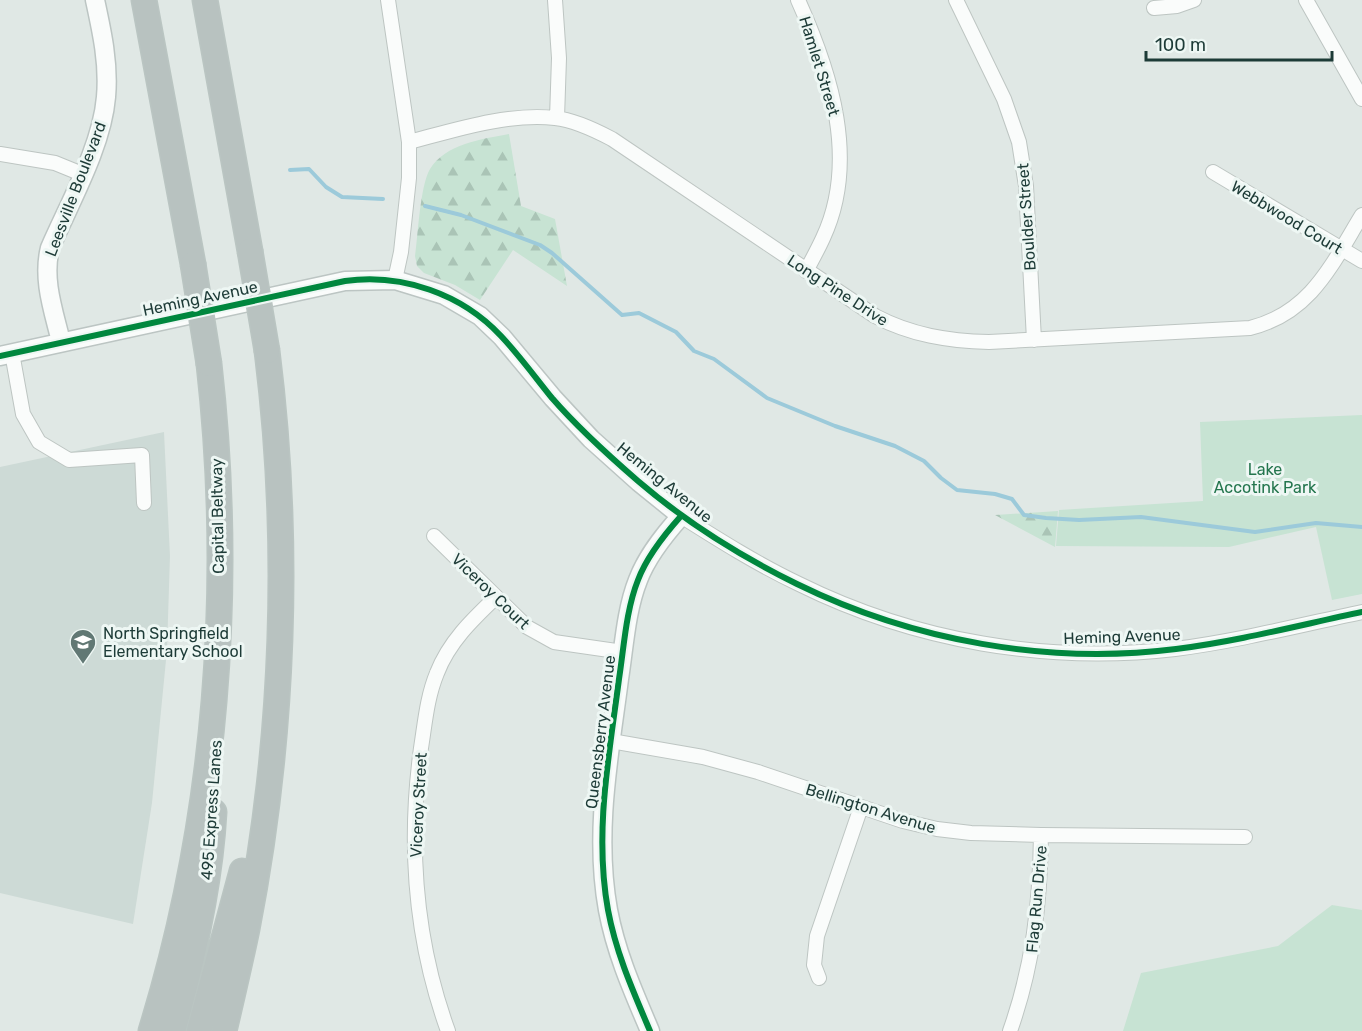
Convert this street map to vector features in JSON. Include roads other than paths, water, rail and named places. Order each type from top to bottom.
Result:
[{"type":"highway","name":"Capital Beltway","points":[[144,0],[193,264],[208,364],[218,480],[218,620],[210,732],[199,820],[181,915],[151,1031]]},
{"type":"highway","points":[[205,0],[267,351],[274,405],[281,533],[282,597],[265,813],[247,928],[224,1031]]},
{"type":"highway","name":"495 Express Lanes","points":[[173,1031],[197,933],[210,858],[215,780],[218,620]]},
{"type":"highway","name":"495 Express Lanes","points":[[199,1031],[244,864],[276,691]]},
{"type":"street","name":"Leesville Boulevard","points":[[61,342],[48,288],[47,261],[50,248],[99,134],[106,93],[106,63],[95,0]]},
{"type":"street","points":[[388,0],[409,142],[409,178],[401,252],[395,280]]},
{"type":"street","points":[[555,0],[559,58],[557,118]]},
{"type":"street","name":"Hamlet Street","points":[[798,0],[808,23],[832,98],[838,128],[840,157],[839,179],[832,215],[824,238],[806,271]]},
{"type":"street","name":"Boulder Street","points":[[956,0],[1004,99],[1019,142],[1026,186],[1034,340]]},
{"type":"street","points":[[1154,8],[1177,6],[1194,0]]},
{"type":"street","points":[[1306,0],[1362,99]]},
{"type":"street","name":"Long Pine Drive","points":[[409,142],[464,128],[523,118],[557,118],[595,130],[612,139],[874,316],[911,332],[965,341],[1034,340],[1263,325],[1286,314],[1308,296],[1324,278],[1362,214]]},
{"type":"street","points":[[0,154],[55,163],[82,174]]},
{"type":"street","name":"Webbwood Court","points":[[1213,172],[1362,261]]},
{"type":"street","name":"Heming Avenue","points":[[6,355],[345,281],[395,280],[444,295],[480,316],[502,337],[591,439],[681,516],[759,564],[842,603],[926,632],[1024,650],[1099,653],[1174,649],[1214,643],[1362,612]]},
{"type":"street","points":[[6,355],[23,414],[39,442],[69,460],[142,455],[144,503]]},
{"type":"street","name":"Queensberry Avenue","points":[[650,1031],[626,976],[616,945],[608,909],[601,831],[605,783],[632,601],[639,577],[655,548],[681,516]]},
{"type":"street","name":"Viceroy Court","points":[[434,536],[495,598],[527,627],[544,638],[564,644],[623,652]]},
{"type":"street","name":"Viceroy Street","points":[[448,1031],[434,990],[420,919],[414,855],[416,786],[427,705],[437,672],[459,635],[495,598]]},
{"type":"street","name":"Bellington Avenue","points":[[611,741],[703,757],[758,772],[937,830],[1041,835],[1245,837]]},
{"type":"street","points":[[819,978],[814,965],[817,936],[861,807]]},
{"type":"street","name":"Flag Run Drive","points":[[1010,1031],[1033,949],[1037,922],[1041,835]]},
{"type":"waterway","points":[[290,170],[309,169],[326,187],[342,197],[383,199]]},
{"type":"waterway","points":[[425,206],[461,215],[540,245],[622,315],[639,313],[676,332],[694,351],[714,359],[767,398],[835,426],[895,446],[924,461],[957,490],[995,494],[1012,499],[1024,515],[1079,520],[1141,517],[1255,532],[1316,523],[1362,527]]},
{"type":"place","name":"North Springfield Elementary School","points":[[83,665]]},
{"type":"park label","name":"Lake Accotink Park","points":[[1265,478]]}]
